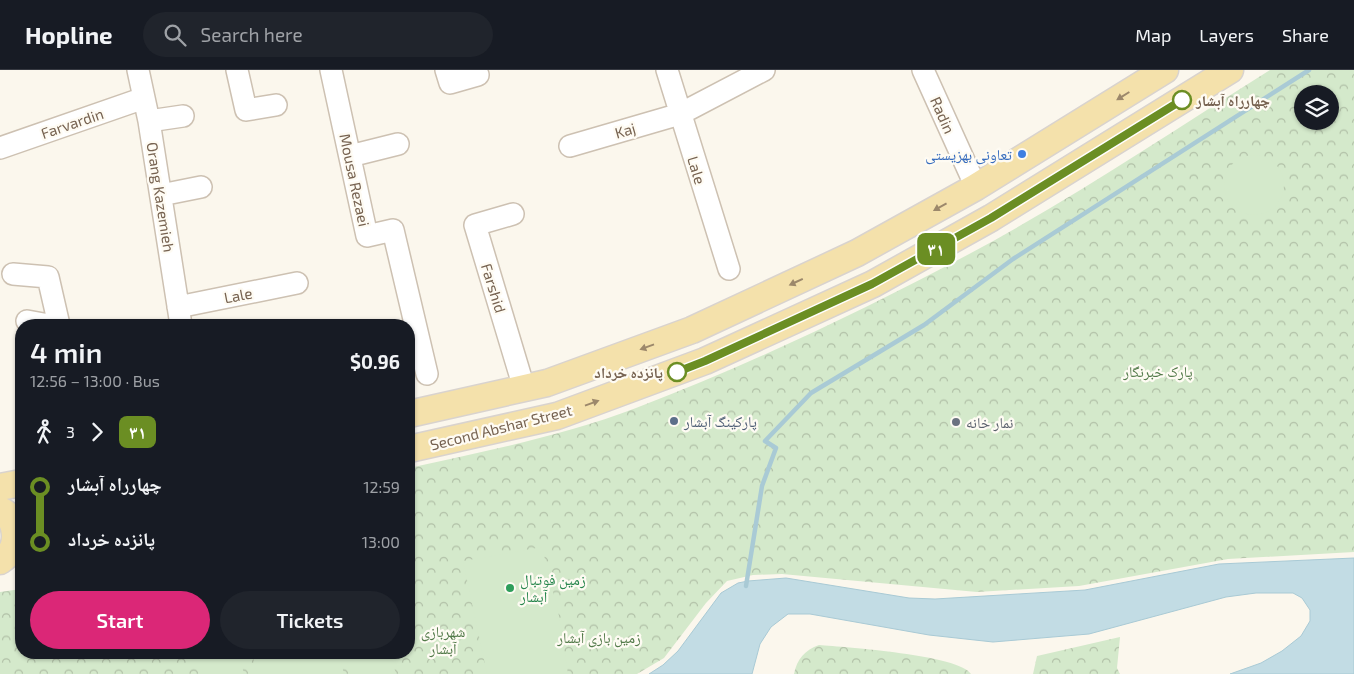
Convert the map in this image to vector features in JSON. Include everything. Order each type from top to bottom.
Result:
[{"type":"main road","name":"Second Abshar Street","points":[[415,413],[547,383],[692,330],[857,253],[976,187],[1165,70]]},
{"type":"main road","name":"Second Abshar Street","points":[[415,448],[557,416],[723,353],[872,284],[991,218],[1230,70]]},
{"type":"main road","points":[[0,487],[15,484]]},
{"type":"main road","points":[[0,510],[13,523],[15,533]]},
{"type":"main road","points":[[0,561],[11,552],[15,541]]},
{"type":"main road","points":[[0,569],[15,566]]},
{"type":"street","name":"Orang Kazemieh","points":[[138,70],[149,121],[180,316]]},
{"type":"street","points":[[237,70],[246,110],[276,105]]},
{"type":"street","name":"Mousa Rezaei","points":[[331,70],[367,236],[393,230],[409,319]]},
{"type":"street","points":[[446,70],[450,83],[478,75]]},
{"type":"street","name":"Lale","points":[[667,70],[729,269]]},
{"type":"street","name":"Kaj","points":[[570,146],[680,114],[764,70]]},
{"type":"street","name":"Radin","points":[[923,70],[976,187]]},
{"type":"street","name":"Farvardin","points":[[0,148],[144,98]]},
{"type":"street","points":[[149,121],[183,116]]},
{"type":"street","points":[[350,156],[398,144]]},
{"type":"street","points":[[161,195],[201,187]]},
{"type":"street","name":"Farshid","points":[[513,214],[475,225],[524,388]]},
{"type":"street","points":[[13,274],[48,277],[58,319]]},
{"type":"street","name":"Lale","points":[[180,316],[297,283]]},
{"type":"street","name":"Mousa Rezaei","points":[[415,349],[427,374]]},
{"type":"green space","name":"پارک خبرنگار","points":[[1270,70],[1354,70],[1354,552],[1228,559],[1079,586],[977,592],[782,574],[753,575],[727,581],[706,603],[664,658],[637,674],[0,674],[0,592],[15,590],[15,659],[415,659],[415,467],[524,442],[580,427],[679,391],[806,336],[889,296],[1047,210]]},
{"type":"green space","points":[[1248,155],[1260,155],[1271,160],[1279,168],[1284,179],[1282,197],[1271,210],[1260,215],[1248,215],[1237,210],[1229,202],[1224,191],[1224,179],[1229,168],[1237,160]]},
{"type":"green space","name":"زمین فوتبال آبشار","points":[[542,547],[559,616],[568,674],[487,674],[463,561]]},
{"type":"green space","points":[[1120,637],[1117,668],[1120,674],[1033,674],[1037,656]]},
{"type":"green space","points":[[819,645],[925,657],[962,667],[971,674],[794,674],[802,656]]},
{"type":"green space","points":[[200,659],[240,659],[244,674],[204,674]]},
{"type":"green space","points":[[253,659],[295,659],[299,674],[257,674]]},
{"type":"green space","points":[[299,659],[340,659],[344,674],[303,674]]},
{"type":"green space","points":[[346,659],[392,659],[396,674],[350,674]]},
{"type":"water","points":[[1354,558],[1354,674],[1230,674],[1261,663],[1282,651],[1301,636],[1310,621],[1310,610],[1302,598],[1293,593],[1256,593],[1226,597],[1089,634],[993,642],[929,635],[810,614],[788,614],[771,627],[760,644],[752,674],[649,674],[663,665],[678,651],[721,593],[738,583],[748,581],[786,578],[909,598],[935,599],[1085,590],[1219,564]]},
{"type":"waterway","points":[[746,586],[762,486],[776,448],[765,441],[811,393],[924,325],[1013,259],[1309,70]]},
{"type":"bus line","name":"۳۱","points":[[677,372],[872,284],[991,218],[1182,100]]},
{"type":"place","name":"چهارراه آبشار","points":[[1182,100]]},
{"type":"place","name":"تعاونی بهزیستی","points":[[1022,154]]},
{"type":"place","name":"پانزده خرداد","points":[[677,372]]},
{"type":"place","name":"پارکینگ آبشار","points":[[674,421]]},
{"type":"place","name":"نمار خانه","points":[[956,422]]},
{"type":"place","name":"زمین فوتبال آبشار","points":[[510,588]]},
{"type":"park label","name":"زمین بازی آبشار","points":[[599,637]]},
{"type":"park label","name":"شهربازی آبشار","points":[[443,640]]}]
